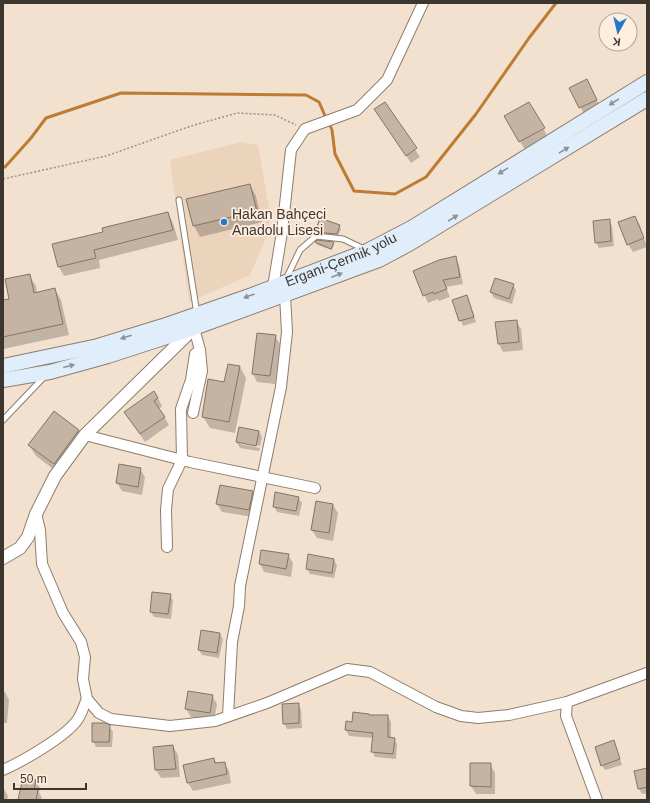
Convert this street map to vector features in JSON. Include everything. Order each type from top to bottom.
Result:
[{"type":"main road","name":"Ergani-Çermik yolu","points":[[3,380],[50,372],[108,356],[194,328],[367,251],[414,227],[647,82]]},
{"type":"main road","name":"Ergani-Çermik yolu","points":[[3,366],[98,346],[394,253],[646,102]]},
{"type":"street","points":[[228,716],[232,642],[239,606],[240,586],[281,387],[287,332],[281,288],[282,232],[291,150],[305,130],[358,110],[387,80],[423,3]]},
{"type":"street","points":[[3,558],[20,548],[28,537],[36,514],[55,476],[85,435],[194,328],[200,350],[202,371],[193,413]]},
{"type":"street","points":[[168,546],[166,510],[168,489],[182,460],[181,409],[191,380],[196,354],[200,350]]},
{"type":"street","points":[[85,435],[182,460],[315,488]]},
{"type":"street","points":[[36,514],[40,530],[42,564],[63,612],[81,642],[85,657],[83,679],[87,699],[99,713],[111,719],[170,726],[215,721],[268,703],[347,669],[370,672],[436,707],[461,716],[478,718],[509,714],[567,702],[647,673]]},
{"type":"street","points":[[3,770],[16,764],[68,732],[79,719],[87,699]]},
{"type":"street","points":[[567,702],[566,716],[597,800]]},
{"type":"lane","points":[[179,200],[197,314]]},
{"type":"lane","points":[[281,288],[300,250],[316,236],[342,239],[367,251]]},
{"type":"lane","points":[[3,420],[50,372]]},
{"type":"path","points":[[3,180],[106,156],[191,126],[237,113],[275,115],[305,130]]},
{"type":"shaded area","name":"Hakan Bahçeci Anadolu Lisesi","points":[[241,142],[258,145],[270,213],[269,231],[250,275],[189,302],[170,160]]},
{"type":"building","points":[[587,79],[597,100],[579,108],[569,88]]},
{"type":"building","points":[[385,102],[417,148],[406,156],[374,109]]},
{"type":"building","points":[[529,102],[545,128],[519,142],[504,116]]},
{"type":"building","points":[[250,184],[257,211],[193,226],[186,199]]},
{"type":"building","points":[[168,212],[173,230],[94,250],[96,258],[58,267],[52,244],[103,232],[102,228]]},
{"type":"building","points":[[635,216],[644,238],[627,245],[618,222]]},
{"type":"building","points":[[320,218],[340,225],[337,234],[315,232]]},
{"type":"building","points":[[610,219],[611,241],[595,243],[593,221]]},
{"type":"building","points":[[317,240],[334,242],[331,249],[315,242]]},
{"type":"building","points":[[456,256],[460,277],[443,280],[447,289],[423,296],[413,271],[439,260]]},
{"type":"building","points":[[30,274],[34,293],[55,288],[63,324],[3,337],[3,300],[9,299],[5,279]]},
{"type":"building","points":[[495,278],[514,284],[509,299],[490,292]]},
{"type":"building","points":[[467,295],[474,317],[459,321],[452,300]]},
{"type":"building","points":[[517,320],[519,342],[498,344],[495,322]]},
{"type":"building","points":[[257,333],[276,335],[270,376],[252,374]]},
{"type":"building","points":[[228,364],[240,366],[229,422],[202,417],[208,379],[224,382]]},
{"type":"building","points":[[154,391],[158,398],[154,401],[165,417],[140,434],[124,412]]},
{"type":"building","points":[[54,411],[79,430],[54,464],[28,445]]},
{"type":"building","points":[[239,427],[259,431],[256,446],[236,442]]},
{"type":"building","points":[[119,464],[141,468],[138,487],[116,483]]},
{"type":"building","points":[[220,485],[253,491],[249,510],[216,504]]},
{"type":"building","points":[[275,492],[299,497],[296,511],[273,507]]},
{"type":"building","points":[[316,501],[333,504],[329,533],[311,530]]},
{"type":"building","points":[[261,550],[289,554],[286,569],[259,564]]},
{"type":"building","points":[[308,554],[334,559],[332,573],[306,569]]},
{"type":"building","points":[[152,592],[171,594],[168,614],[150,612]]},
{"type":"building","points":[[201,630],[220,633],[217,653],[198,650]]},
{"type":"building","points":[[188,691],[213,695],[210,713],[185,709]]},
{"type":"building","points":[[299,703],[299,723],[283,724],[282,704]]},
{"type":"building","points":[[353,712],[369,715],[388,715],[388,737],[395,738],[393,754],[371,752],[373,733],[345,730],[346,721],[352,722]]},
{"type":"building","points":[[92,723],[105,723],[110,725],[109,742],[92,742]]},
{"type":"building","points":[[614,740],[620,759],[601,766],[595,747]]},
{"type":"building","points":[[173,745],[176,769],[155,770],[153,747]]},
{"type":"building","points":[[214,758],[215,763],[225,762],[227,774],[187,783],[183,765]]},
{"type":"building","points":[[470,763],[491,763],[491,787],[470,786]]},
{"type":"building","points":[[647,768],[647,787],[638,789],[634,771]]},
{"type":"building","points":[[23,777],[36,780],[34,789],[38,790],[36,800],[18,800]]},
{"type":"waterway","points":[[329,123],[332,130],[335,154],[354,191],[395,194],[426,177],[476,114],[529,38],[556,3]]},
{"type":"waterway","points":[[3,167],[5,167],[31,138],[46,118],[121,93],[306,95],[319,102],[326,118]]},
{"type":"place","name":"Hakan Bahçeci Anadolu Lisesi","points":[[224,222]]}]
